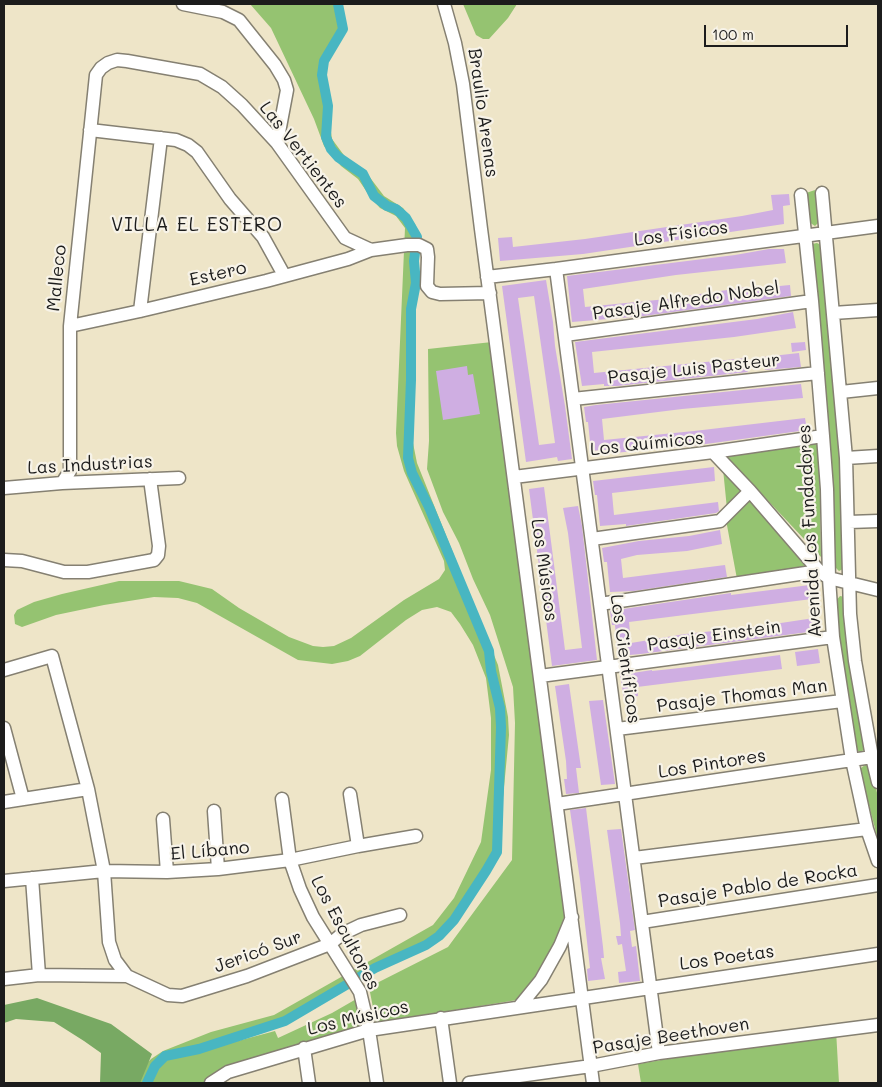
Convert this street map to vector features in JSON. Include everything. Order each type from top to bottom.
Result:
[{"type":"street","points":[[184,4],[223,12],[239,20],[275,65],[284,80],[286,90],[277,143]]},
{"type":"street","name":"Braulio Arenas","points":[[444,4],[455,43],[463,84],[481,230]]},
{"type":"street","name":"Las Vertientes","points":[[96,75],[100,68],[117,60],[200,74],[222,87],[242,105],[277,143],[345,238],[371,250]]},
{"type":"street","name":"Malleco","points":[[62,483],[70,471],[70,326],[96,75]]},
{"type":"street","points":[[90,130],[176,140],[188,145],[197,152],[230,198],[263,237],[284,275]]},
{"type":"street","points":[[140,311],[161,138]]},
{"type":"street","name":"Avenida Los Fundadores","points":[[822,193],[846,458],[850,614],[855,661],[878,782]]},
{"type":"street","name":"Avenida Los Fundadores","points":[[800,195],[806,235],[827,488],[824,574],[852,760],[868,829],[878,861]]},
{"type":"street","name":"Los Físicos","points":[[488,277],[878,226]]},
{"type":"street","name":"Los Músicos","points":[[211,1083],[228,1072],[369,1030],[581,998],[572,916],[481,230]]},
{"type":"street","name":"Estero","points":[[70,326],[140,311],[348,259],[371,250],[413,245],[427,249],[427,286],[432,292],[440,294],[490,293]]},
{"type":"street","name":"Los Científicos","points":[[556,269],[659,1053]]},
{"type":"street","name":"Pasaje Alfredo Nobel","points":[[565,335],[812,301]]},
{"type":"street","points":[[833,313],[878,310]]},
{"type":"street","name":"Pasaje Luis Pasteur","points":[[573,399],[818,373]]},
{"type":"street","points":[[841,392],[878,388]]},
{"type":"street","points":[[713,452],[823,436]]},
{"type":"street","name":"Los Químicos","points":[[514,477],[713,452],[824,574]]},
{"type":"street","points":[[846,458],[878,456]]},
{"type":"street","name":"Las Industrias","points":[[4,488],[62,483],[179,478]]},
{"type":"street","points":[[4,560],[22,561],[64,572],[88,572],[154,560],[158,555],[158,546],[150,479]]},
{"type":"street","points":[[592,539],[720,521],[750,491]]},
{"type":"street","points":[[849,522],[878,520]]},
{"type":"street","points":[[600,604],[824,574],[848,584],[878,590]]},
{"type":"street","name":"Pasaje Einstein","points":[[540,676],[834,638]]},
{"type":"street","points":[[4,670],[52,656],[88,789],[104,871],[109,942],[115,960],[127,976]]},
{"type":"street","name":"Pasaje Thomas Man","points":[[617,729],[842,701]]},
{"type":"street","points":[[4,728],[23,799]]},
{"type":"street","name":"Los Pintores","points":[[557,804],[872,757]]},
{"type":"street","points":[[4,802],[88,789]]},
{"type":"street","points":[[350,794],[358,846]]},
{"type":"street","name":"Los Escultores","points":[[282,799],[290,860],[306,903],[360,992],[369,1030],[377,1083]]},
{"type":"street","points":[[214,811],[218,869]]},
{"type":"street","points":[[163,819],[167,872]]},
{"type":"street","points":[[634,858],[868,829]]},
{"type":"street","name":"El Líbano","points":[[4,881],[104,871],[167,872],[218,869],[290,860],[416,836]]},
{"type":"street","points":[[32,878],[39,975]]},
{"type":"street","name":"Pasaje Pablo de Rocka","points":[[642,922],[878,885]]},
{"type":"street","name":"Jericó Sur","points":[[127,976],[168,995],[182,996],[247,976],[330,944],[342,934],[361,925],[400,915]]},
{"type":"street","name":"Los Músicos","points":[[519,1007],[541,980],[560,946],[572,916]]},
{"type":"street","name":"Los Poetas","points":[[581,998],[878,954]]},
{"type":"street","points":[[4,979],[39,975],[127,976]]},
{"type":"street","points":[[581,998],[593,1083]]},
{"type":"street","points":[[441,1018],[450,1083]]},
{"type":"street","name":"Pasaje Beethoven","points":[[469,1083],[590,1066],[659,1053],[878,1025]]},
{"type":"street","points":[[304,1048],[309,1083]]},
{"type":"green space","points":[[250,4],[339,4],[341,16],[338,29],[325,53],[323,79],[332,139],[346,158],[365,171],[384,196],[403,208],[415,224],[419,235],[415,269],[413,443],[417,463],[498,665],[508,717],[509,735],[502,808],[498,839],[490,863],[442,933],[342,986],[279,1023],[189,1054],[275,1031],[278,1038],[332,1013],[358,998],[362,1027],[206,1083],[151,1083],[161,1064],[149,1076],[146,1083],[134,1083],[142,1069],[151,1059],[163,1051],[211,1032],[274,1015],[433,925],[454,898],[481,842],[491,770],[491,718],[486,678],[473,645],[460,624],[451,612],[437,607],[422,610],[406,620],[360,656],[348,661],[332,664],[298,660],[197,603],[178,598],[154,597],[56,615],[22,627],[15,624],[14,615],[17,610],[34,602],[62,594],[119,581],[179,581],[212,589],[239,608],[289,637],[313,646],[334,646],[351,638],[404,600],[439,579],[445,570],[444,561],[404,471],[397,446],[405,228],[396,216],[380,208],[358,179],[341,166],[324,146],[314,119],[271,28]]},
{"type":"green space","points":[[463,4],[517,4],[508,18],[489,39],[483,39],[476,35]]},
{"type":"green space","points":[[815,190],[819,222],[815,226],[809,222],[806,193]]},
{"type":"green space","points":[[817,243],[821,245],[842,471],[845,568],[839,571],[834,566],[812,248],[812,244]]},
{"type":"green space","points":[[492,342],[565,915],[550,955],[531,985],[517,1000],[376,1023],[369,987],[448,947],[512,860],[515,723],[513,687],[490,615],[459,543],[443,512],[427,469],[429,441],[428,349]]},
{"type":"green space","points":[[819,443],[821,557],[726,456]]},
{"type":"green space","points":[[723,469],[742,493],[727,509]]},
{"type":"green space","points":[[749,500],[807,568],[737,579],[726,520]]},
{"type":"green space","points":[[840,596],[845,597],[866,749],[860,752],[856,750],[847,701],[835,602]]},
{"type":"green space","points":[[865,765],[871,767],[878,797],[878,840],[860,771]]},
{"type":"green space","points":[[37,998],[111,1024],[152,1054],[140,1083],[100,1083],[101,1053],[54,1022],[16,1019],[4,1023],[4,1005]]},
{"type":"green space","points":[[836,1030],[839,1083],[641,1083],[638,1064]]},
{"type":"building","points":[[789,194],[790,205],[783,206],[784,224],[583,254],[500,261],[498,238],[512,237],[513,247],[585,239],[742,216],[773,210],[771,195]]},
{"type":"building","points":[[769,249],[784,249],[786,263],[676,275],[583,289],[585,307],[667,299],[747,287],[748,289],[790,285],[791,296],[644,316],[572,322],[567,276]]},
{"type":"building","points":[[546,280],[572,459],[558,461],[557,457],[526,462],[502,286]],"holes":[[[534,296],[555,443],[539,445],[518,298]]]},
{"type":"building","points":[[793,312],[796,328],[734,337],[592,352],[594,373],[746,358],[748,372],[617,386],[604,386],[604,384],[582,386],[575,342],[757,319]]},
{"type":"building","points":[[805,342],[806,350],[792,352],[791,343]]},
{"type":"building","points":[[799,353],[801,367],[765,370],[763,357]]},
{"type":"building","points":[[467,366],[468,375],[473,374],[480,414],[443,420],[436,371]]},
{"type":"building","points":[[801,384],[803,398],[682,409],[602,419],[604,440],[805,418],[807,430],[699,445],[614,453],[614,449],[591,451],[588,422],[586,422],[584,407]]},
{"type":"building","points":[[714,467],[715,481],[612,493],[614,515],[718,502],[719,511],[716,513],[626,526],[626,524],[600,526],[597,495],[595,495],[593,481]]},
{"type":"building","points":[[544,487],[565,650],[582,648],[568,533],[563,508],[578,506],[582,526],[597,660],[552,666],[529,489]]},
{"type":"building","points":[[720,530],[722,544],[687,551],[637,555],[621,559],[623,578],[725,565],[727,577],[634,591],[610,592],[607,562],[604,562],[602,548]]},
{"type":"building","points":[[810,585],[812,599],[629,622],[631,643],[685,634],[814,618],[816,631],[618,656],[615,625],[612,625],[610,611],[731,593],[731,595]]},
{"type":"building","points":[[818,649],[820,663],[797,666],[795,652]]},
{"type":"building","points":[[780,655],[782,669],[637,687],[638,696],[624,698],[620,675]]},
{"type":"building","points":[[569,684],[581,768],[576,768],[579,793],[566,794],[564,779],[567,779],[566,761],[555,686]]},
{"type":"building","points":[[603,700],[615,784],[601,785],[589,701]]},
{"type":"building","points":[[586,808],[603,947],[604,958],[601,958],[605,979],[588,981],[587,969],[590,968],[570,810]]},
{"type":"building","points":[[621,829],[635,930],[630,931],[632,947],[636,946],[640,981],[619,983],[618,972],[626,971],[622,944],[618,945],[616,936],[621,936],[620,923],[607,830]]},
{"type":"waterway","points":[[147,1083],[155,1066],[165,1056],[199,1049],[285,1021],[375,968],[426,945],[439,936],[454,920],[497,852],[501,727],[500,708],[491,671],[489,651],[429,507],[412,473],[408,458],[411,309],[416,283],[414,261],[417,237],[406,218],[396,209],[387,206],[374,196],[363,174],[338,157],[331,149],[326,137],[328,106],[322,75],[324,61],[343,29],[338,4]]},
{"type":"district","name":"VILLA EL ESTERO","points":[[197,225]]}]
